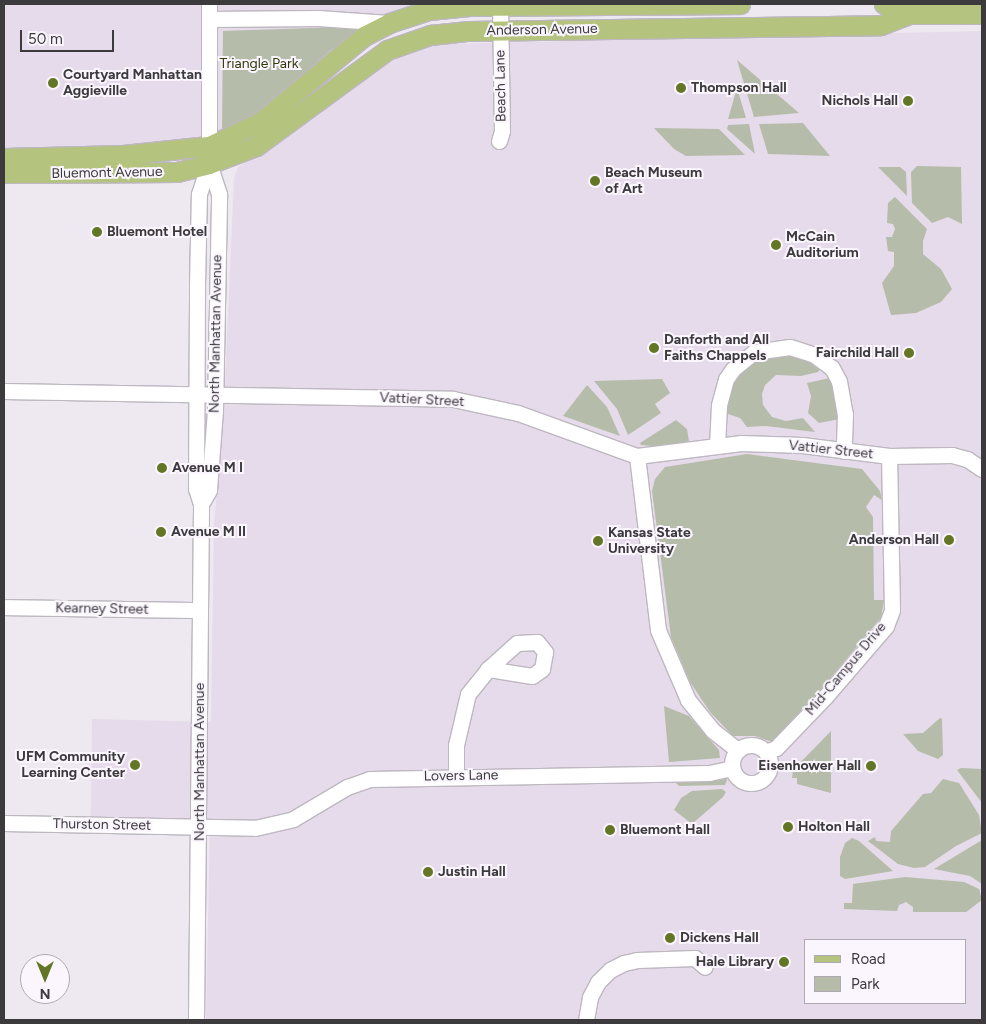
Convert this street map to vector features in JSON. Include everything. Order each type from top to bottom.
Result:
[{"type":"main road","name":"Anderson Avenue","points":[[209,155],[260,122],[345,50],[389,23],[429,10],[500,5],[740,4]]},
{"type":"main road","name":"Anderson Avenue","points":[[884,4],[909,9],[982,14]]},
{"type":"main road","name":"Anderson Avenue","points":[[209,155],[256,146],[387,50],[430,35],[500,30],[881,25],[909,9]]},
{"type":"main road","name":"Bluemont Avenue","points":[[4,158],[209,155]]},
{"type":"main road","name":"Bluemont Avenue","points":[[4,173],[177,172],[209,155]]},
{"type":"street","name":"Beach Lane","points":[[499,141],[502,131],[500,5]]},
{"type":"street","name":"Anderson Avenue","points":[[209,11],[389,23]]},
{"type":"street","name":"North Manhattan Avenue","points":[[196,1020],[201,504],[196,489],[199,194],[209,155],[209,11]]},
{"type":"street","name":"North Manhattan Avenue","points":[[201,504],[210,490],[216,394],[219,194],[209,155]]},
{"type":"street","points":[[717,446],[719,405],[726,379],[733,369],[754,352],[790,347],[814,355],[832,368],[839,380],[845,414],[844,451]]},
{"type":"street","name":"Vattier Street","points":[[4,391],[453,399],[527,416],[637,456],[740,443],[802,445],[889,456]]},
{"type":"street","points":[[889,456],[952,455],[967,459],[982,469]]},
{"type":"street","points":[[637,456],[658,630],[688,700],[712,730],[738,750]]},
{"type":"street","name":"Mid-Campus Drive","points":[[766,752],[776,748],[825,698],[886,626],[892,610],[889,456]]},
{"type":"street","name":"Kearney Street","points":[[4,607],[200,610]]},
{"type":"street","points":[[456,776],[460,718],[468,694],[488,669]]},
{"type":"street","points":[[752,745],[766,752],[770,769],[758,782],[740,780],[732,768],[738,750],[752,745]]},
{"type":"street","name":"Lovers Lane","points":[[199,826],[265,826],[293,819],[347,787],[370,779],[429,776],[709,773],[732,768]]},
{"type":"street","name":"Thurston Street","points":[[4,823],[199,826]]},
{"type":"street","points":[[586,1020],[590,997],[598,982],[610,970],[624,963],[636,960],[696,958],[705,967]]},
{"type":"shaded area","points":[[4,4],[423,4],[348,38],[253,117],[224,131],[193,141],[56,150],[4,150]]},
{"type":"shaded area","name":"Kansas State University","points":[[982,31],[982,1020],[206,1020],[210,820],[91,818],[92,719],[211,722],[214,525],[224,406],[234,178],[238,167],[283,140],[380,67],[409,53],[441,44]]},
{"type":"green space","name":"Triangle Park","points":[[367,26],[331,50],[253,117],[222,129],[223,31]]},
{"type":"green space","points":[[737,60],[799,113],[754,117]]},
{"type":"green space","points":[[737,88],[746,118],[728,119]]},
{"type":"green space","points":[[803,123],[830,156],[768,154],[759,124]]},
{"type":"green space","points":[[749,124],[755,154],[727,129],[728,125]]},
{"type":"green space","points":[[654,128],[719,129],[745,155],[686,156],[674,149]]},
{"type":"green space","points":[[917,166],[961,167],[962,224],[948,217],[932,223],[912,203],[911,172]]},
{"type":"green space","points":[[878,167],[900,167],[906,172],[907,196]]},
{"type":"green space","points":[[895,197],[927,229],[923,241],[923,254],[941,269],[952,289],[941,302],[916,313],[891,315],[882,283],[894,266],[894,252],[888,251],[886,237],[892,237],[895,229],[893,224],[887,223],[888,203]]},
{"type":"green space","points":[[771,353],[801,355],[821,367],[818,372],[801,376],[776,375],[765,385],[762,394],[763,405],[772,417],[786,421],[803,418],[815,432],[766,426],[747,427],[740,418],[725,413],[728,391],[735,377],[754,360]]},
{"type":"green space","points":[[830,378],[840,419],[819,423],[808,413],[811,396],[807,383]]},
{"type":"green space","points":[[662,379],[670,393],[655,404],[661,413],[628,435],[617,409],[594,381]]},
{"type":"green space","points":[[587,385],[607,407],[620,436],[563,416]]},
{"type":"green space","points":[[676,420],[687,429],[689,441],[664,447],[641,445],[640,443]]},
{"type":"green space","points":[[747,454],[862,469],[880,491],[882,500],[874,495],[866,507],[873,517],[874,600],[884,600],[881,618],[779,739],[772,742],[755,736],[733,736],[710,712],[690,682],[671,637],[652,491],[655,479],[665,467]]},
{"type":"green space","points":[[664,706],[689,716],[719,750],[720,758],[669,762]]},
{"type":"green space","points":[[940,718],[942,719],[943,755],[938,759],[918,751],[903,734],[923,733]]},
{"type":"green space","points":[[831,731],[831,793],[797,784],[797,778],[792,778],[793,770]]},
{"type":"green space","points":[[961,768],[982,769],[982,803],[957,770]]},
{"type":"green space","points":[[721,774],[727,780],[725,785],[679,786],[673,780]]},
{"type":"green space","points":[[943,779],[959,783],[979,815],[982,833],[956,846],[925,867],[914,868],[898,864],[868,841],[875,837],[876,841],[890,842],[891,831],[923,794],[931,793]]},
{"type":"green space","points":[[722,789],[726,792],[723,797],[692,824],[674,810],[681,798],[692,791]]},
{"type":"green space","points":[[852,838],[859,841],[893,871],[845,879],[840,876],[840,857],[845,843]]},
{"type":"green space","points":[[982,840],[982,884],[970,876],[934,869]]},
{"type":"green space","points":[[905,877],[964,882],[979,889],[982,900],[966,912],[913,912],[913,907],[906,902],[899,905],[897,911],[844,909],[844,903],[852,903],[853,884]]},
{"type":"place","name":"Courtyard Manhattan Aggieville","points":[[53,83]]},
{"type":"place","name":"Thompson Hall","points":[[681,88]]},
{"type":"place","name":"Nichols Hall","points":[[908,101]]},
{"type":"place","name":"Beach Museum of Art","points":[[595,181]]},
{"type":"place","name":"Bluemont Hotel","points":[[97,232]]},
{"type":"place","name":"McCain Auditorium","points":[[776,245]]},
{"type":"place","name":"Danforth and All Faiths Chappels","points":[[654,348]]},
{"type":"place","name":"Fairchild Hall","points":[[909,353]]},
{"type":"place","name":"Avenue M I","points":[[162,468]]},
{"type":"place","name":"Avenue M II","points":[[161,532]]},
{"type":"place","name":"Anderson Hall","points":[[949,540]]},
{"type":"place","name":"Kansas State University","points":[[598,541]]},
{"type":"place","name":"UFM Community Learning Center","points":[[135,765]]},
{"type":"place","name":"Eisenhower Hall","points":[[871,766]]},
{"type":"place","name":"Holton Hall","points":[[788,827]]},
{"type":"place","name":"Bluemont Hall","points":[[610,830]]},
{"type":"place","name":"Justin Hall","points":[[428,872]]},
{"type":"place","name":"Dickens Hall","points":[[670,938]]},
{"type":"place","name":"Hale Library","points":[[784,962]]}]
